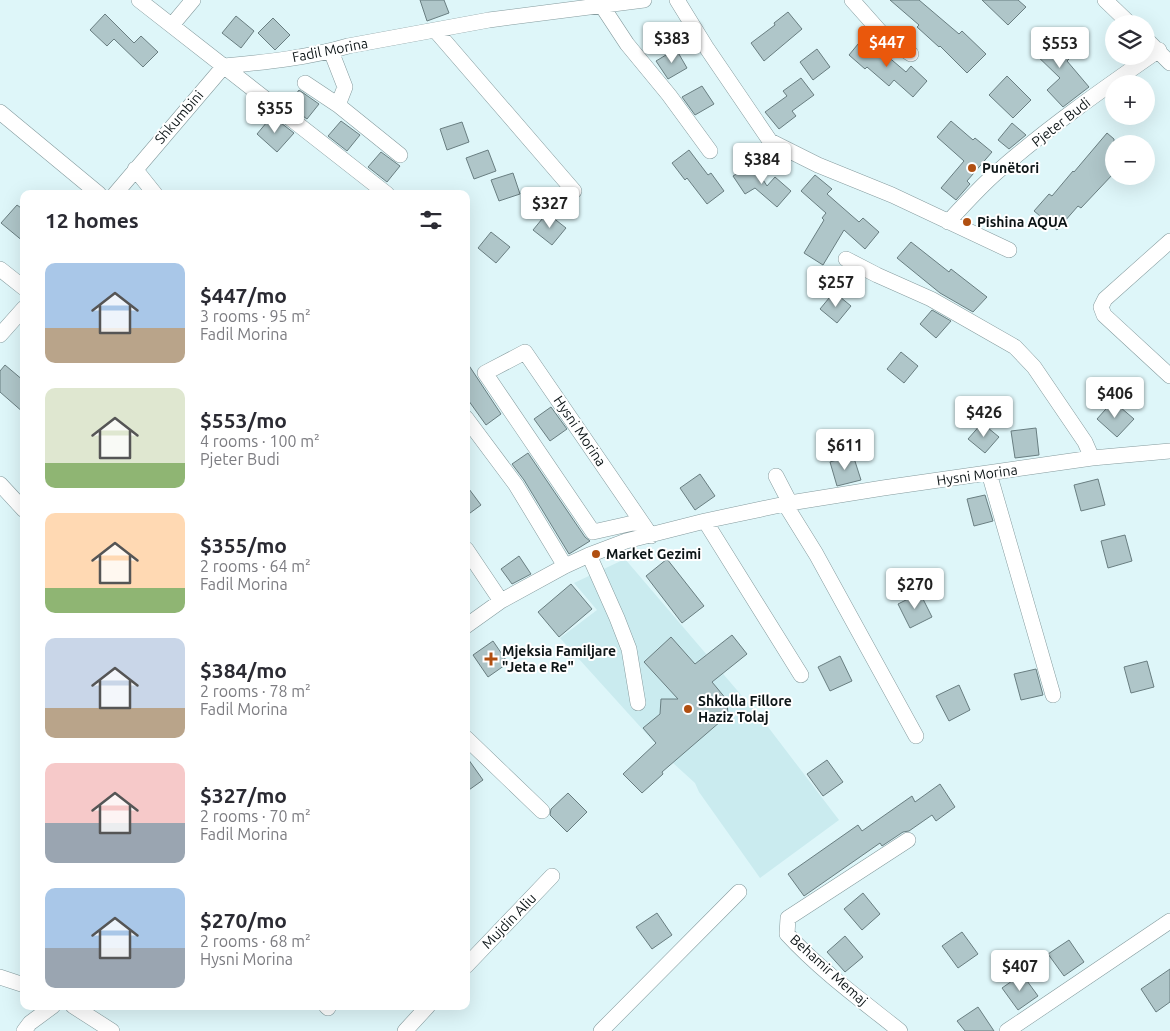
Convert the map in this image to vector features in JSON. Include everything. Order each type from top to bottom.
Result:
[{"type":"street","points":[[139,0],[382,190]]},
{"type":"street","points":[[172,26],[194,0]]},
{"type":"street","name":"Fadil Morina","points":[[224,66],[267,62],[331,51],[348,46],[570,4],[602,6],[644,0]]},
{"type":"street","points":[[677,0],[706,47],[770,141],[818,165],[892,195],[1009,250]]},
{"type":"street","points":[[852,0],[884,36],[910,54]]},
{"type":"street","points":[[1107,1],[1121,15]]},
{"type":"street","points":[[602,6],[627,44],[669,95],[710,151]]},
{"type":"street","points":[[435,30],[574,191]]},
{"type":"street","points":[[1155,46],[1170,63]]},
{"type":"street","name":"Pjeter Budi","points":[[948,222],[996,173],[1046,132],[1159,50]]},
{"type":"street","points":[[331,51],[345,87],[338,105]]},
{"type":"street","name":"Shkumbini","points":[[118,190],[224,66]]},
{"type":"street","points":[[304,83],[338,105],[400,155]]},
{"type":"street","points":[[0,112],[95,190]]},
{"type":"street","points":[[135,169],[151,190]]},
{"type":"street","points":[[1170,241],[1105,299],[1101,307],[1104,315],[1170,376]]},
{"type":"street","points":[[846,259],[931,299],[1014,347],[1034,367],[1085,442],[1092,458]]},
{"type":"street","points":[[0,269],[20,285]]},
{"type":"street","points":[[0,335],[20,312]]},
{"type":"street","name":"Hysni Morina","points":[[525,352],[647,530],[633,523],[593,532],[484,373],[525,352]]},
{"type":"street","points":[[470,423],[516,484],[565,566]]},
{"type":"street","name":"Hysni Morina","points":[[470,623],[501,601],[565,566],[626,541],[647,530],[705,521],[788,503],[989,473],[1092,458],[1170,452]]},
{"type":"street","points":[[989,473],[1053,695]]},
{"type":"street","points":[[776,476],[788,503],[916,736]]},
{"type":"street","points":[[0,484],[20,506]]},
{"type":"street","points":[[705,521],[801,675]]},
{"type":"street","points":[[470,555],[501,601]]},
{"type":"street","points":[[589,555],[618,618],[629,650],[638,702]]},
{"type":"street","points":[[470,742],[542,811]]},
{"type":"street","name":"Behamir Memaj","points":[[900,1031],[841,984],[787,934],[788,918],[908,840]]},
{"type":"street","name":"Mujdin Aliu","points":[[470,962],[552,876]]},
{"type":"street","points":[[601,1031],[739,892]]},
{"type":"street","points":[[1007,1031],[1170,921]]},
{"type":"street","points":[[0,977],[20,984]]},
{"type":"street","points":[[24,1031],[30,1023],[48,1010]]},
{"type":"street","points":[[79,1010],[112,1031]]},
{"type":"street","points":[[404,1031],[424,1010]]},
{"type":"shaded area","name":"Shkolla Fillore Haziz Tolaj","points":[[625,559],[765,723],[839,820],[760,878],[699,792],[695,783],[673,763],[560,638],[597,610],[574,583]]},
{"type":"building","points":[[420,0],[444,0],[449,13],[427,21]]},
{"type":"building","points":[[890,0],[919,0],[959,34],[962,31],[986,54],[967,73],[940,46],[917,27],[919,25]]},
{"type":"building","points":[[982,0],[1018,0],[1026,7],[1008,25]]},
{"type":"building","points":[[788,12],[802,29],[764,61],[751,43],[775,25],[774,23]]},
{"type":"building","points":[[105,14],[134,43],[141,36],[158,52],[143,67],[114,39],[107,46],[90,30]]},
{"type":"building","points":[[236,16],[254,31],[241,48],[222,33]]},
{"type":"building","points":[[273,18],[290,35],[275,50],[258,33]]},
{"type":"building","points":[[1049,31],[1073,55],[1067,61],[1089,87],[1063,107],[1047,90],[1060,78],[1031,50]]},
{"type":"building","points":[[863,38],[884,57],[886,55],[906,72],[911,66],[927,81],[913,97],[894,80],[889,86],[867,67],[865,69],[849,55]]},
{"type":"building","points":[[676,49],[687,68],[668,79],[656,61]]},
{"type":"building","points":[[817,49],[830,67],[813,80],[800,62]]},
{"type":"building","points":[[1007,76],[1031,100],[1013,118],[989,95]]},
{"type":"building","points":[[801,78],[814,95],[792,111],[796,116],[779,129],[765,112],[787,96],[783,91]]},
{"type":"building","points":[[702,86],[714,104],[695,115],[682,97]]},
{"type":"building","points":[[299,90],[319,104],[307,119],[288,105]]},
{"type":"building","points":[[272,116],[294,133],[277,152],[257,134]]},
{"type":"building","points":[[341,121],[360,135],[347,151],[328,136]]},
{"type":"building","points":[[951,121],[973,140],[975,138],[992,152],[967,181],[970,184],[956,200],[941,188],[964,161],[937,137]]},
{"type":"building","points":[[462,122],[469,142],[447,150],[440,129]]},
{"type":"building","points":[[1012,123],[1026,135],[1009,149],[998,140]]},
{"type":"building","points":[[1105,135],[1105,183],[1081,208],[1078,206],[1057,230],[1034,211],[1049,194],[1052,196]]},
{"type":"building","points":[[488,150],[496,171],[474,179],[466,158]]},
{"type":"building","points":[[689,150],[708,175],[711,173],[724,191],[707,204],[687,178],[685,180],[672,163]]},
{"type":"building","points":[[381,152],[400,166],[387,182],[368,167]]},
{"type":"building","points":[[753,164],[767,186],[775,177],[791,191],[777,207],[755,188],[745,194],[733,176]]},
{"type":"building","points":[[513,173],[520,194],[499,201],[491,180]]},
{"type":"building","points":[[815,175],[832,189],[827,194],[859,222],[863,218],[879,232],[865,249],[844,230],[823,265],[804,253],[824,220],[822,218],[826,213],[801,191]]},
{"type":"building","points":[[17,205],[20,207],[20,239],[1,223]]},
{"type":"building","points":[[547,213],[566,228],[552,245],[533,230]]},
{"type":"building","points":[[491,232],[510,247],[496,263],[478,248]]},
{"type":"building","points":[[911,242],[949,272],[951,269],[987,297],[973,312],[940,293],[897,258]]},
{"type":"building","points":[[834,292],[851,306],[837,323],[820,309]]},
{"type":"building","points":[[932,310],[951,321],[936,338],[920,324]]},
{"type":"building","points":[[901,352],[918,366],[904,383],[887,369]]},
{"type":"building","points":[[5,365],[20,378],[20,410],[0,392],[0,371]]},
{"type":"building","points":[[470,367],[501,414],[486,425],[470,403]]},
{"type":"building","points":[[1113,401],[1134,419],[1117,437],[1097,419]]},
{"type":"building","points":[[551,407],[567,429],[550,441],[534,419]]},
{"type":"building","points":[[982,423],[999,437],[985,453],[968,439]]},
{"type":"building","points":[[1036,428],[1039,455],[1015,458],[1011,431]]},
{"type":"building","points":[[528,453],[585,537],[590,541],[569,554],[524,480],[512,464]]},
{"type":"building","points":[[853,455],[861,480],[837,486],[830,462]]},
{"type":"building","points":[[700,474],[715,496],[695,510],[680,488]]},
{"type":"building","points":[[1098,479],[1105,505],[1081,511],[1074,485]]},
{"type":"building","points":[[470,490],[481,505],[470,513]]},
{"type":"building","points":[[985,495],[993,521],[974,526],[967,499]]},
{"type":"building","points":[[1125,535],[1132,561],[1108,568],[1101,541]]},
{"type":"building","points":[[519,556],[531,574],[512,584],[501,569]]},
{"type":"building","points":[[667,559],[704,606],[682,623],[646,576]]},
{"type":"building","points":[[571,584],[592,609],[559,637],[538,612]]},
{"type":"building","points":[[920,593],[932,617],[910,628],[898,604]]},
{"type":"building","points":[[732,635],[747,654],[712,682],[727,700],[728,715],[662,772],[663,774],[642,793],[623,774],[656,743],[643,728],[660,714],[661,699],[678,699],[644,662],[671,637],[695,664]]},
{"type":"building","name":"Mjeksia Familjare \"Jeta e Re\"","points":[[493,641],[508,663],[488,677],[473,655]]},
{"type":"building","points":[[840,656],[852,681],[830,691],[818,667]]},
{"type":"building","points":[[1147,661],[1154,687],[1131,693],[1124,667]]},
{"type":"building","points":[[1036,669],[1043,695],[1021,700],[1014,674]]},
{"type":"building","points":[[959,685],[970,710],[949,721],[936,696]]},
{"type":"building","points":[[827,760],[843,782],[823,796],[807,774]]},
{"type":"building","points":[[470,762],[483,780],[470,789]]},
{"type":"building","points":[[940,784],[955,807],[936,821],[932,815],[882,846],[880,843],[804,896],[788,874],[858,825],[862,831],[912,796],[915,802]]},
{"type":"building","points":[[568,793],[587,812],[567,832],[550,815],[551,809]]},
{"type":"building","points":[[863,893],[880,914],[862,930],[844,909]]},
{"type":"building","points":[[657,913],[672,935],[652,949],[636,927]]},
{"type":"building","points":[[962,932],[978,954],[958,968],[942,946]]},
{"type":"building","points":[[845,936],[863,957],[845,972],[827,952]]},
{"type":"building","points":[[1069,940],[1084,962],[1064,976],[1048,954]]},
{"type":"building","points":[[1170,969],[1170,1002],[1156,1012],[1141,989]]},
{"type":"building","points":[[1022,974],[1038,996],[1018,1010],[1002,988]]},
{"type":"building","points":[[978,1007],[994,1031],[965,1031],[957,1021]]},
{"type":"place","name":"Punëtori","points":[[972,168]]},
{"type":"place","name":"Pishina AQUA","points":[[967,222]]},
{"type":"place","name":"Market Gezimi","points":[[596,554]]},
{"type":"place","name":"Mjeksia Familjare \"Jeta e Re\"","points":[[491,659]]},
{"type":"place","name":"Shkolla Fillore Haziz Tolaj","points":[[688,709]]}]
